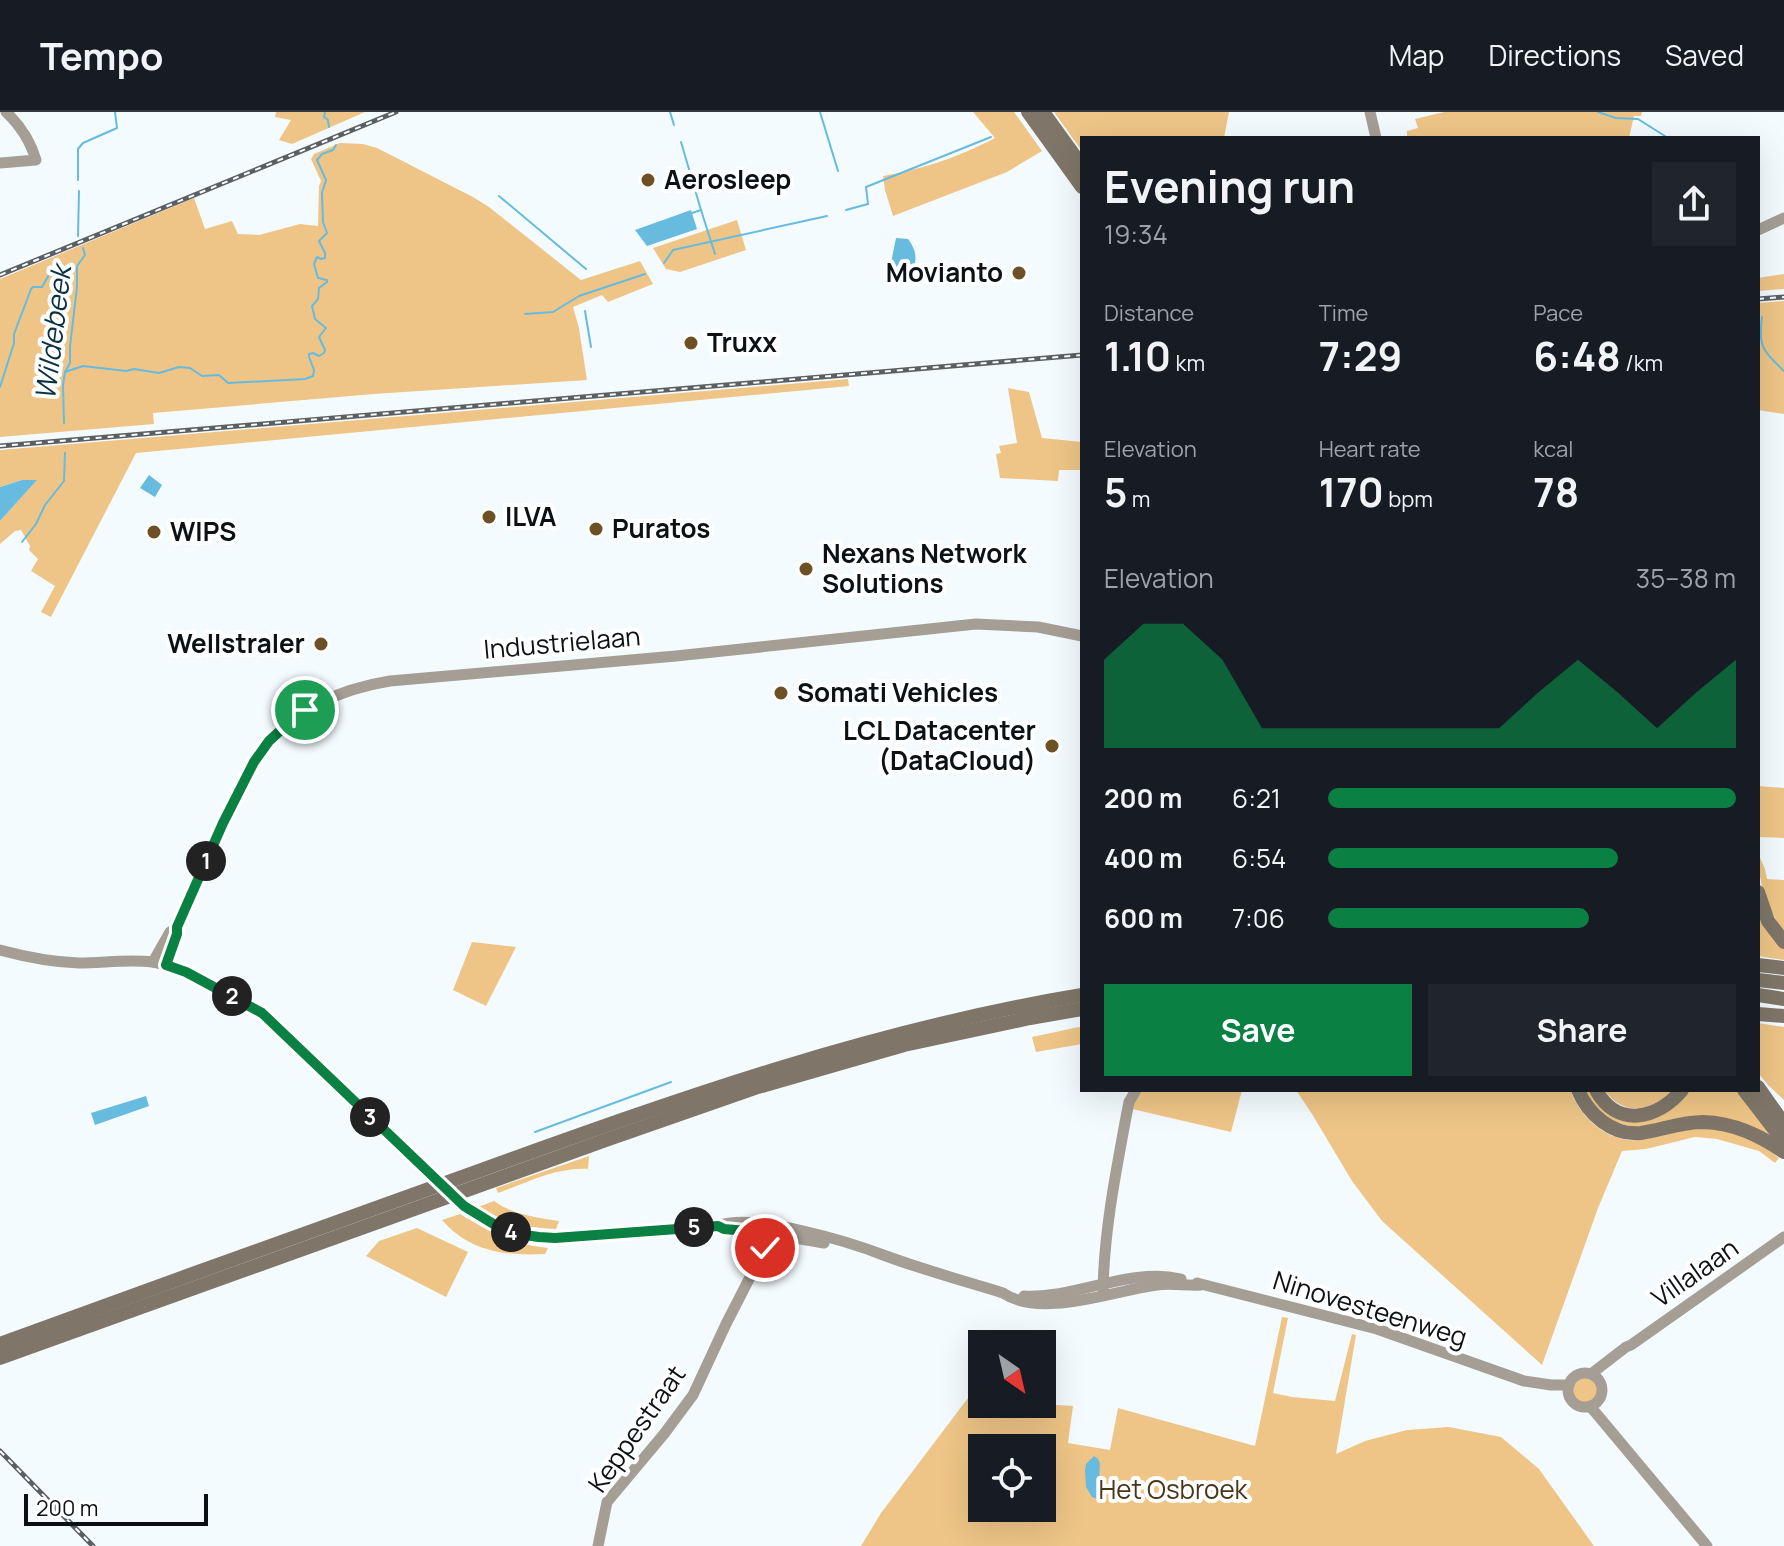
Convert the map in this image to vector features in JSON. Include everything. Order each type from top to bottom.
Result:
[{"type":"highway","points":[[1028,112],[1080,184]]},
{"type":"highway","points":[[1043,112],[1080,163]]},
{"type":"highway","points":[[1760,898],[1768,921],[1784,942]]},
{"type":"highway","points":[[1760,965],[1784,968]]},
{"type":"highway","points":[[1760,980],[1784,983]]},
{"type":"highway","points":[[0,1344],[564,1140],[759,1073],[900,1032],[1025,1004],[1080,995]]},
{"type":"highway","points":[[1760,995],[1784,999]]},
{"type":"highway","points":[[0,1358],[758,1087],[904,1045],[1080,1009]]},
{"type":"highway","points":[[1760,1014],[1784,1016]]},
{"type":"highway","points":[[1760,1090],[1784,1109]]},
{"type":"highway","points":[[1760,1090],[1784,1124]]},
{"type":"highway","points":[[1579,1092],[1593,1114],[1620,1131],[1639,1133],[1698,1122],[1728,1125],[1759,1136],[1784,1152]]},
{"type":"highway","points":[[1598,1092],[1608,1106],[1631,1116],[1659,1110],[1680,1092]]},
{"type":"highway","points":[[1746,1092],[1784,1142]]},
{"type":"main road","points":[[0,163],[36,160],[21,126],[6,112]]},
{"type":"main road","points":[[1370,112],[1376,136]]},
{"type":"main road","points":[[1760,229],[1784,218]]},
{"type":"main road","name":"Industrielaan","points":[[166,965],[177,927],[244,778],[259,753],[293,719],[351,689],[418,678],[676,656],[976,624],[1038,627],[1080,636]]},
{"type":"main road","name":"Industrielaan","points":[[153,962],[170,932],[177,927]]},
{"type":"main road","name":"Ninovesteenweg","points":[[0,950],[54,961],[153,962],[166,965],[186,972],[262,1013],[474,1213],[492,1225],[509,1231],[555,1238],[718,1226],[724,1223],[767,1229],[884,1255],[1039,1305],[1070,1302],[1106,1287],[1149,1276],[1162,1275],[1201,1285]]},
{"type":"main road","points":[[1106,1287],[1109,1209],[1129,1102],[1135,1092]]},
{"type":"main road","name":"Keppestraat","points":[[598,1546],[607,1502],[693,1395],[761,1253],[760,1247],[767,1229]]},
{"type":"main road","name":"Villalaan","points":[[1596,1379],[1626,1347],[1784,1237]]},
{"type":"main road","name":"Ninovesteenweg","points":[[1106,1287],[1201,1285],[1366,1325],[1524,1381],[1569,1389]]},
{"type":"main road","points":[[1586,1373],[1596,1379],[1602,1392],[1594,1404],[1584,1407],[1574,1403],[1569,1389],[1576,1376],[1586,1373]]},
{"type":"main road","points":[[1594,1404],[1613,1435],[1707,1546]]},
{"type":"green space","points":[[276,112],[365,112],[292,144],[279,140],[291,120],[275,117]]},
{"type":"green space","points":[[973,112],[1014,112],[1042,151],[1007,172],[893,216],[883,176],[940,162],[995,138]]},
{"type":"green space","points":[[1054,112],[1229,112],[1224,136],[1080,136],[1080,148]]},
{"type":"green space","points":[[1444,112],[1642,112],[1641,116],[1634,116],[1629,136],[1407,136],[1407,131],[1418,128],[1415,119]]},
{"type":"green space","points":[[340,143],[377,148],[473,197],[581,280],[640,261],[653,284],[608,302],[602,295],[573,307],[587,380],[153,413],[154,424],[0,437],[0,279],[194,198],[205,229],[232,221],[238,234],[259,235],[300,224],[318,226],[321,181],[311,159],[314,154]]},
{"type":"green space","points":[[737,220],[746,250],[680,272],[666,269],[653,248]]},
{"type":"green space","points":[[1784,274],[1784,289],[1760,291],[1760,278]]},
{"type":"green space","points":[[1784,301],[1784,414],[1760,410],[1760,303]]},
{"type":"green space","points":[[848,379],[849,386],[136,453],[51,617],[41,612],[55,586],[31,571],[38,559],[29,550],[30,546],[21,530],[15,531],[0,544],[0,521],[36,481],[22,480],[0,487],[0,450]]},
{"type":"green space","points":[[1008,388],[1029,392],[1042,438],[1080,442],[1080,470],[1059,470],[1058,481],[1000,478],[996,454],[1001,453],[999,446],[1017,443]]},
{"type":"green space","points":[[1760,786],[1784,788],[1784,838],[1760,837]]},
{"type":"green space","points":[[1760,858],[1767,879],[1784,880],[1784,933],[1773,914],[1765,896]]},
{"type":"green space","points":[[1760,915],[1784,948],[1784,960],[1760,956]]},
{"type":"green space","points":[[472,942],[516,947],[486,1006],[453,990]]},
{"type":"green space","points":[[1760,1023],[1784,1027],[1784,1100],[1760,1075]]},
{"type":"green space","points":[[1080,1027],[1080,1044],[1036,1052],[1032,1037]]},
{"type":"green space","points":[[1135,1092],[1241,1092],[1231,1132],[1128,1108]]},
{"type":"green space","points":[[1297,1092],[1571,1092],[1588,1119],[1606,1133],[1617,1137],[1640,1140],[1685,1129],[1721,1130],[1742,1136],[1779,1158],[1775,1163],[1759,1151],[1717,1139],[1695,1137],[1646,1149],[1622,1151],[1598,1208],[1542,1365],[1382,1221],[1352,1181]]},
{"type":"green space","points":[[1584,1092],[1594,1092],[1628,1119],[1684,1092],[1739,1092],[1776,1139],[1743,1124],[1636,1128],[1608,1120]]},
{"type":"green space","points":[[1606,1092],[1671,1092],[1647,1107],[1629,1108]]},
{"type":"green space","points":[[589,1156],[588,1169],[553,1173],[498,1193],[496,1188]]},
{"type":"green space","points":[[494,1201],[533,1217],[559,1221],[556,1229],[515,1224],[478,1207]]},
{"type":"green space","points":[[460,1214],[502,1237],[548,1248],[545,1254],[516,1254],[476,1245],[442,1220]]},
{"type":"green space","points":[[417,1228],[468,1252],[446,1297],[366,1256],[379,1241]]},
{"type":"green space","name":"Het Osbroek","points":[[1282,1317],[1288,1318],[1273,1393],[1335,1401],[1352,1334],[1356,1335],[1336,1454],[1365,1441],[1407,1430],[1449,1427],[1501,1437],[1539,1469],[1594,1546],[861,1546],[881,1513],[968,1398],[968,1418],[1056,1418],[1056,1405],[1073,1406],[1068,1443],[1110,1450],[1118,1408],[1255,1446]]},
{"type":"green space","points":[[1585,1377],[1594,1381],[1598,1390],[1594,1399],[1585,1403],[1576,1399],[1572,1390],[1576,1381]]},
{"type":"water","points":[[691,210],[697,229],[647,246],[635,230]]},
{"type":"water","points":[[896,238],[908,239],[914,250],[914,265],[907,282],[891,279],[889,273]]},
{"type":"water","points":[[149,475],[162,485],[155,497],[140,488]]},
{"type":"water","points":[[22,480],[37,480],[0,521],[0,487]]},
{"type":"water","points":[[146,1096],[149,1106],[95,1125],[91,1113]]},
{"type":"water","points":[[1094,1456],[1100,1463],[1098,1499],[1092,1497],[1086,1487],[1086,1464]]},
{"type":"waterway","name":"Wildebeek","points":[[78,180],[78,149],[83,143],[117,128],[115,112]]},
{"type":"waterway","points":[[325,112],[329,127]]},
{"type":"waterway","points":[[670,112],[674,125]]},
{"type":"waterway","points":[[820,112],[838,171]]},
{"type":"waterway","points":[[1598,112],[1616,118],[1638,119],[1665,136]]},
{"type":"waterway","points":[[846,210],[868,204],[866,187],[991,137]]},
{"type":"waterway","points":[[681,142],[701,210],[692,213]]},
{"type":"waterway","points":[[65,372],[83,366],[159,373],[179,367],[190,368],[202,376],[219,375],[228,383],[313,376],[309,354],[319,356],[324,353],[319,337],[326,328],[315,319],[312,306],[318,299],[319,288],[327,282],[318,278],[314,264],[317,257],[325,258],[319,241],[327,233],[323,222],[322,193],[326,180],[317,160],[336,145]]},
{"type":"waterway","name":"Wildebeek","points":[[78,236],[79,191]]},
{"type":"waterway","points":[[499,196],[586,269]]},
{"type":"waterway","points":[[701,210],[715,254]]},
{"type":"waterway","points":[[664,263],[673,250],[827,216]]},
{"type":"waterway","name":"Wildebeek","points":[[64,423],[63,385],[70,363],[77,266],[85,255],[83,248]]},
{"type":"waterway","points":[[0,387],[14,334],[31,289],[42,287],[50,273],[73,267]]},
{"type":"waterway","points":[[525,314],[553,312],[579,296],[645,274]]},
{"type":"waterway","points":[[585,311],[591,347]]},
{"type":"waterway","points":[[1762,317],[1764,348],[1784,371]]},
{"type":"waterway","name":"Wildebeek","points":[[22,542],[64,481],[65,453]]},
{"type":"waterway","points":[[535,1132],[671,1082]]},
{"type":"railway","points":[[0,275],[396,112]]},
{"type":"railway","points":[[1760,299],[1784,297]]},
{"type":"railway","points":[[0,446],[1080,355]]},
{"type":"railway","points":[[0,1451],[93,1546]]},
{"type":"place","name":"Aerosleep","points":[[648,180]]},
{"type":"place","name":"Movianto","points":[[1019,273]]},
{"type":"place","name":"Truxx","points":[[691,343]]},
{"type":"place","name":"ILVA","points":[[489,517]]},
{"type":"place","name":"Puratos","points":[[596,529]]},
{"type":"place","name":"WIPS","points":[[154,532]]},
{"type":"place","name":"Nexans Network Solutions","points":[[806,569]]},
{"type":"place","name":"Wellstraler","points":[[321,644]]},
{"type":"place","name":"Somati Vehicles","points":[[781,693]]},
{"type":"place","name":"LCL Datacenter (DataCloud)","points":[[1052,746]]},
{"type":"route","points":[[305,710],[269,741],[244,778],[177,927],[166,965],[186,972],[262,1013],[464,1206],[492,1225],[517,1234],[555,1238],[718,1226],[771,1233],[765,1248]]}]
